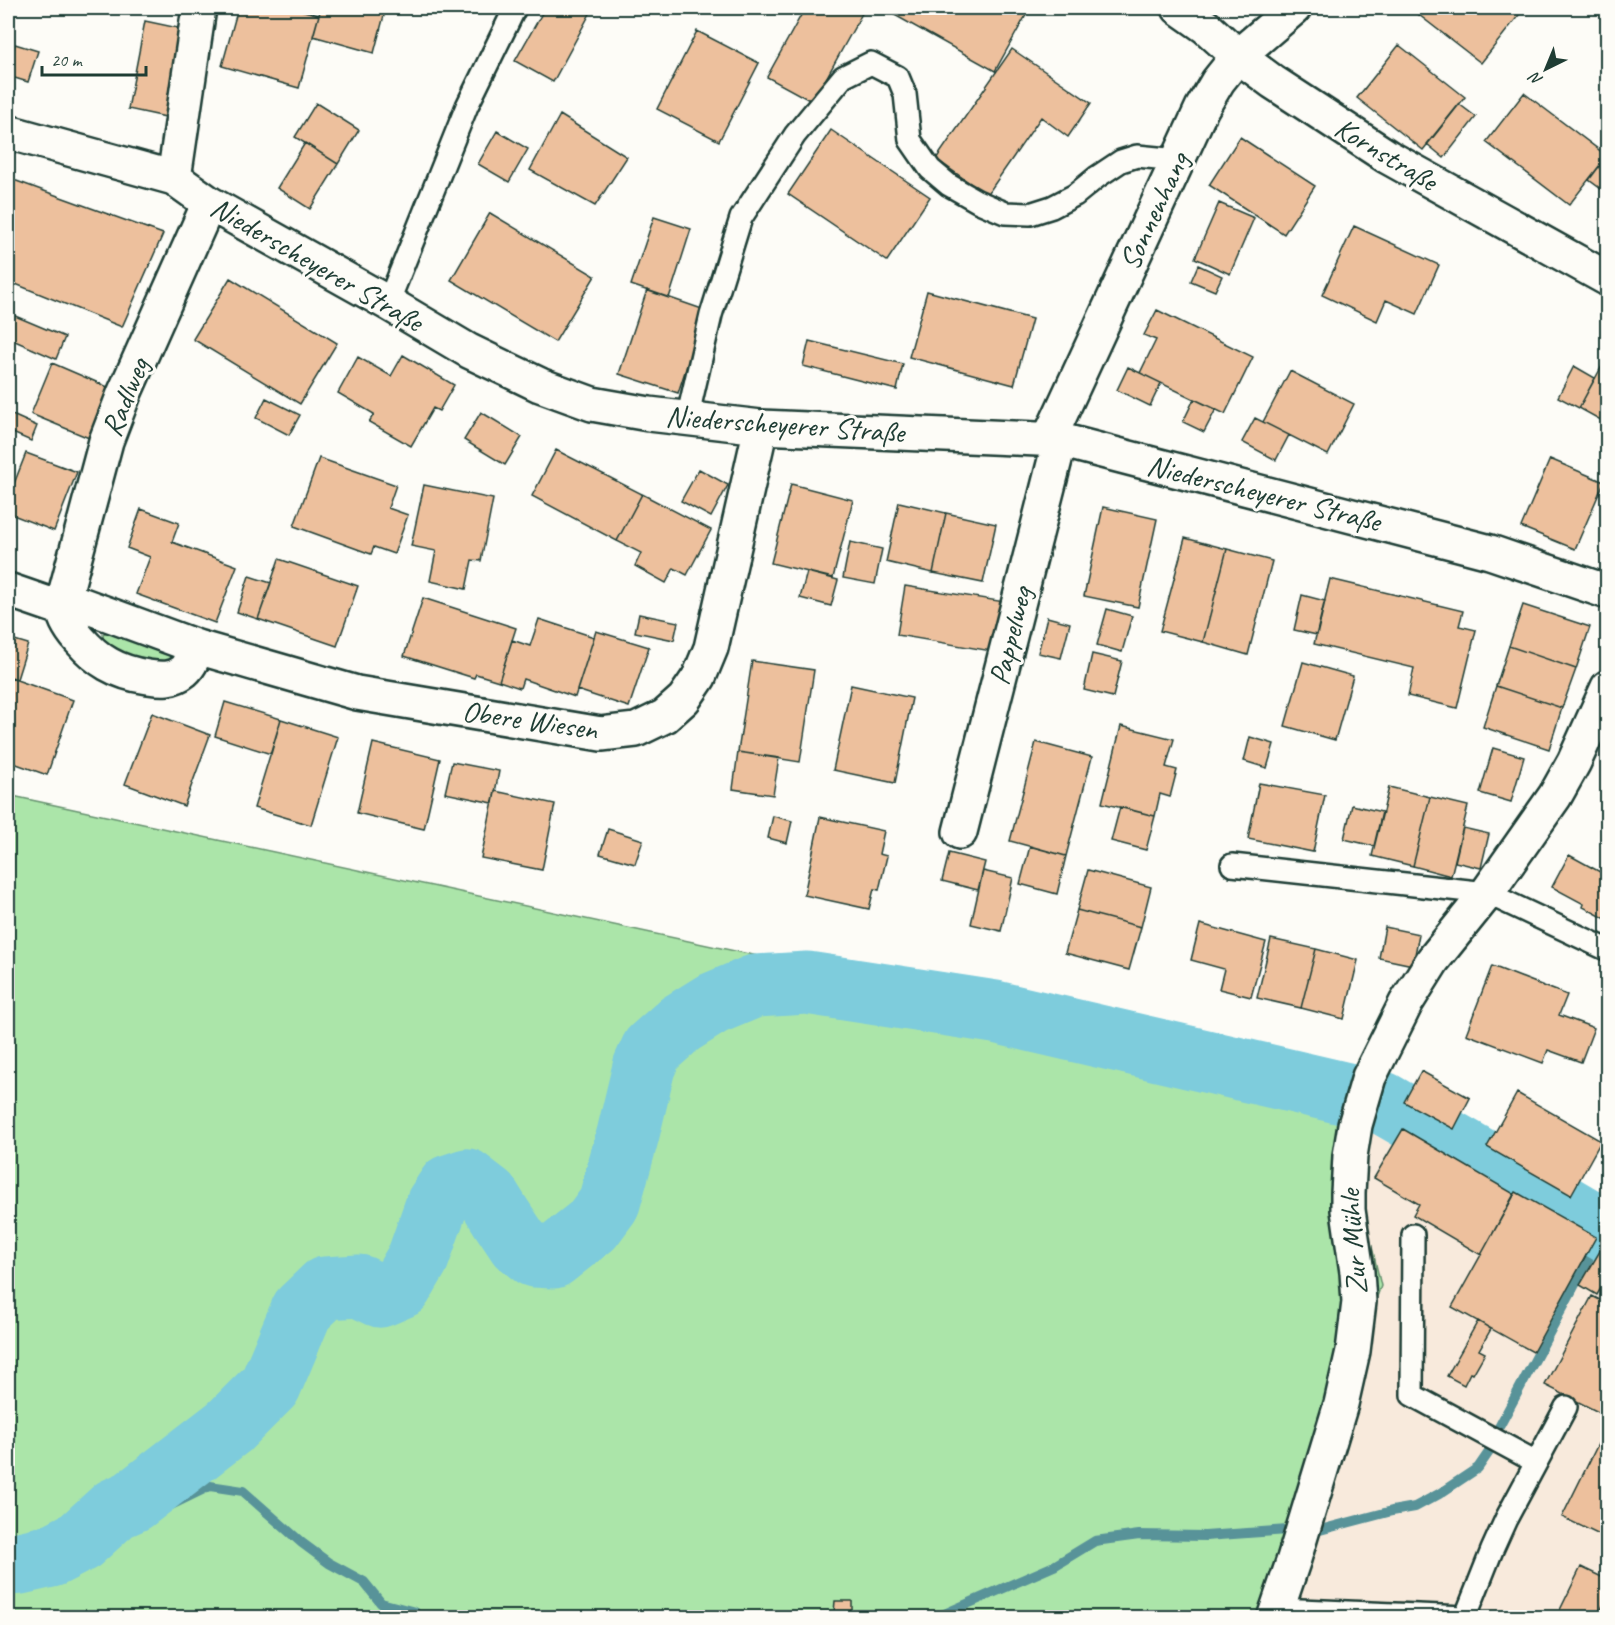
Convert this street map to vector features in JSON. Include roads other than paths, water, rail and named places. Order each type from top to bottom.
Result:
[{"type":"street","points":[[174,178],[198,8]]},
{"type":"street","name":"Kornstraße","points":[[1179,8],[1290,94],[1388,157],[1608,279]]},
{"type":"street","name":"Sonnenhang","points":[[1054,440],[1202,108],[1218,81],[1239,56],[1294,8]]},
{"type":"street","name":"Niederscheyerer Straße","points":[[8,132],[174,178],[209,203],[469,351],[540,385],[592,404],[649,414],[761,427],[1054,440],[1490,552],[1608,592]]},
{"type":"street","name":"Radlweg","points":[[63,603],[94,483],[110,432],[124,394],[209,203]]},
{"type":"street","name":"Obere Wiesen","points":[[8,590],[63,603],[197,647],[357,693],[601,734],[636,730],[665,716],[684,699],[699,677],[711,648],[761,427]]},
{"type":"street","name":"Pappelweg","points":[[960,832],[1054,440]]},
{"type":"street","points":[[63,603],[66,620],[84,645],[109,665],[123,671],[161,679],[174,677],[185,670],[193,660],[197,647]]},
{"type":"street","name":"Zur Mühle","points":[[1275,1613],[1294,1559],[1341,1404],[1353,1351],[1359,1302],[1348,1210],[1350,1156],[1364,1092],[1375,1062],[1406,1003],[1433,960],[1487,893],[1554,796],[1574,762],[1608,687]]},
{"type":"lane","points":[[388,303],[467,106],[515,8]]},
{"type":"lane","points":[[687,419],[711,315],[741,218],[795,135],[843,77],[871,63],[898,77],[905,94],[910,140],[930,169],[949,185],[1005,213],[1029,214],[1052,207],[1076,195],[1121,161],[1137,156],[1178,160]]},
{"type":"lane","points":[[1232,865],[1487,893],[1608,950]]},
{"type":"lane","points":[[1413,1235],[1412,1395],[1536,1462]]},
{"type":"lane","points":[[1275,1613],[1465,1617],[1506,1519],[1566,1407]]},
{"type":"waterway","points":[[8,1564],[51,1556],[80,1541],[115,1509],[133,1501],[229,1427],[270,1386],[302,1310],[325,1288],[359,1286],[380,1296],[401,1287],[418,1258],[437,1204],[449,1186],[467,1180],[488,1196],[519,1244],[534,1256],[553,1257],[592,1226],[609,1203],[644,1067],[652,1049],[680,1024],[712,1004],[755,986],[807,983],[995,1012],[1383,1103],[1515,1179]]},
{"type":"waterway","points":[[1526,1184],[1608,1232]]},
{"type":"waterway","points":[[935,1618],[1054,1566],[1095,1541],[1139,1535],[1205,1536],[1302,1529],[1320,1530],[1415,1507],[1439,1494],[1478,1468],[1489,1452],[1498,1429],[1604,1230]]},
{"type":"waterway","points":[[133,1501],[169,1506],[210,1486],[243,1491],[302,1543],[329,1563],[364,1582],[381,1603],[415,1612],[418,1618]]}]
